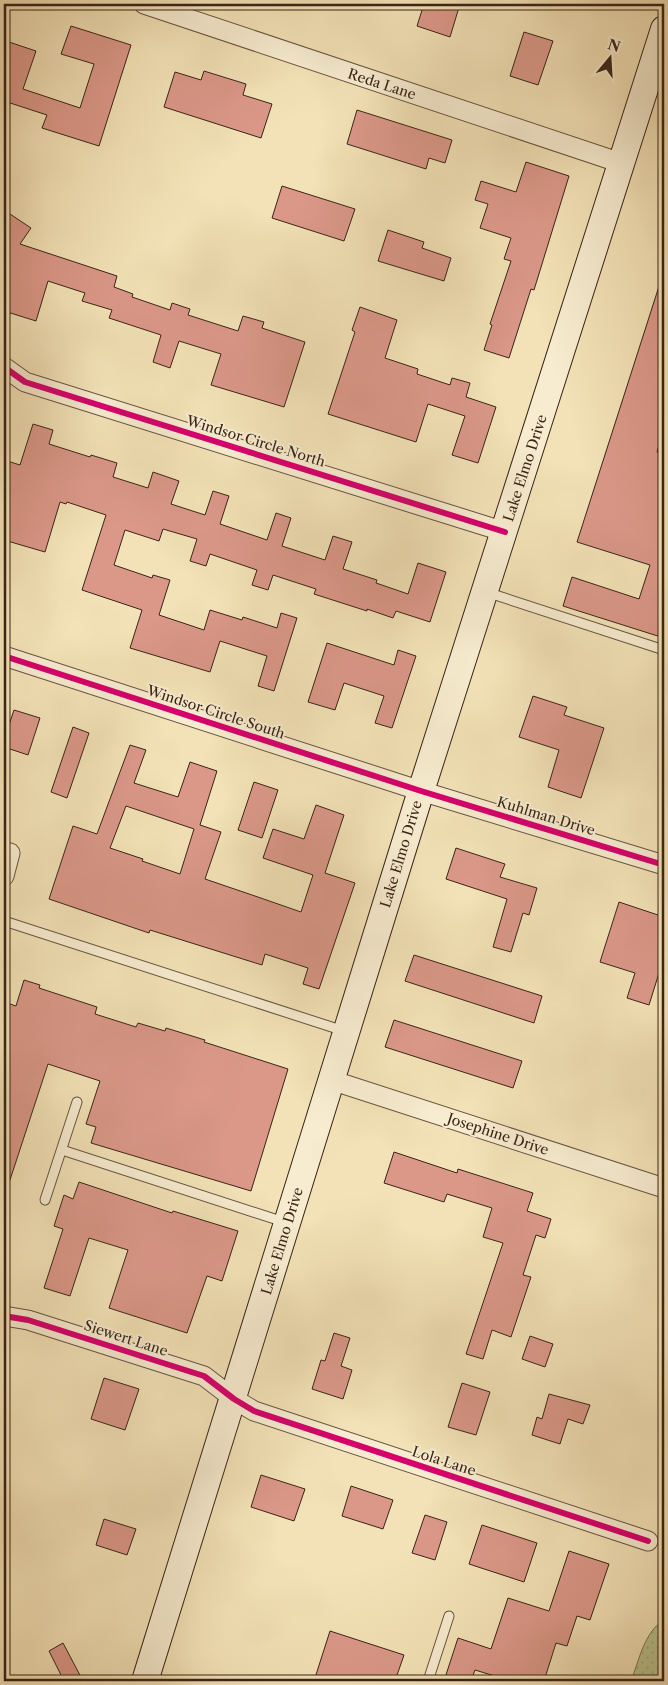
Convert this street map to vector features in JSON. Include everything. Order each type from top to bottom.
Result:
[{"type":"main road","name":"Lake Elmo Drive","points":[[145,1681],[421,791],[664,29]]},
{"type":"street","name":"Reda Lane","points":[[144,4],[621,164]]},
{"type":"street","name":"Windsor Circle North","points":[[4,367],[25,382],[504,532]]},
{"type":"street","name":"Windsor Circle South","points":[[4,656],[421,791]]},
{"type":"street","name":"Kuhlman Drive","points":[[421,791],[664,865]]},
{"type":"street","points":[[4,876],[10,853]]},
{"type":"street","name":"Josephine Drive","points":[[331,1080],[664,1188]]},
{"type":"street","name":"Siewert Lane","points":[[4,1316],[28,1320],[204,1376],[234,1398]]},
{"type":"street","name":"Lola Lane","points":[[234,1398],[254,1411],[648,1542]]},
{"type":"lane","points":[[485,592],[664,650]]},
{"type":"lane","points":[[4,921],[346,1032]]},
{"type":"lane","points":[[45,1200],[77,1102]]},
{"type":"lane","points":[[62,1150],[287,1223]]},
{"type":"lane","points":[[428,1681],[449,1616]]},
{"type":"green space","points":[[664,1620],[664,1681],[631,1681],[647,1639],[657,1625]]},
{"type":"building","points":[[424,4],[460,4],[450,37],[417,26]]},
{"type":"building","points":[[71,26],[131,45],[99,146],[42,128],[47,115],[4,101],[4,57],[9,42],[36,51],[23,89],[80,108],[94,64],[61,54]]},
{"type":"building","points":[[524,32],[553,41],[538,85],[510,76]]},
{"type":"building","points":[[204,71],[246,84],[243,95],[272,104],[261,138],[164,107],[175,72],[201,80]]},
{"type":"building","points":[[357,110],[452,140],[445,163],[429,158],[426,169],[347,144]]},
{"type":"building","points":[[526,162],[569,176],[534,290],[531,289],[509,358],[484,350],[492,325],[490,324],[511,261],[504,259],[511,238],[480,228],[488,204],[475,200],[481,181],[516,192]]},
{"type":"building","points":[[282,186],[355,209],[344,241],[272,218]]},
{"type":"building","points":[[4,210],[31,228],[20,244],[117,276],[114,287],[133,294],[132,297],[170,310],[172,303],[190,309],[188,315],[238,331],[243,316],[264,322],[262,328],[305,342],[284,407],[211,385],[221,354],[179,341],[170,368],[153,362],[161,335],[109,318],[112,310],[82,301],[85,293],[48,281],[36,321],[4,311]]},
{"type":"building","points":[[388,230],[424,242],[422,248],[451,258],[444,281],[378,261]]},
{"type":"building","points":[[661,280],[664,280],[664,428],[657,452],[664,453],[664,638],[563,606],[572,577],[639,599],[650,565],[577,542]]},
{"type":"building","points":[[360,307],[397,320],[385,358],[418,369],[417,374],[450,385],[452,378],[470,383],[466,397],[496,407],[478,463],[452,455],[465,416],[428,404],[416,442],[328,414],[355,332],[352,330]]},
{"type":"building","points":[[33,424],[53,430],[49,444],[117,463],[113,477],[148,488],[153,472],[179,481],[171,504],[205,515],[213,491],[229,496],[220,524],[267,540],[276,513],[291,518],[282,546],[325,560],[333,536],[352,542],[343,569],[377,580],[376,583],[408,594],[418,563],[446,572],[430,622],[396,611],[393,618],[367,609],[367,611],[314,594],[316,589],[273,575],[268,590],[252,585],[257,570],[210,554],[206,566],[190,561],[197,539],[163,529],[159,541],[125,530],[114,565],[152,578],[153,575],[170,580],[159,615],[204,630],[210,610],[242,620],[243,617],[277,628],[281,613],[297,618],[274,691],[258,686],[267,656],[220,641],[210,672],[130,648],[142,610],[82,590],[106,515],[67,502],[66,504],[60,502],[45,552],[4,540],[4,460],[20,465]]},
{"type":"building","points":[[327,643],[394,665],[398,650],[416,656],[392,728],[375,723],[384,696],[344,683],[335,710],[308,702]]},
{"type":"building","points":[[533,696],[567,707],[564,715],[604,728],[581,798],[548,787],[559,750],[519,737]]},
{"type":"building","points":[[14,710],[40,718],[28,755],[4,747],[4,740]]},
{"type":"building","points":[[73,727],[89,733],[67,798],[51,792]]},
{"type":"building","points":[[130,745],[146,750],[134,783],[178,797],[190,762],[217,771],[200,825],[221,832],[205,879],[301,912],[313,875],[263,858],[273,829],[304,839],[316,805],[344,815],[325,873],[355,883],[319,989],[303,984],[308,968],[265,954],[262,965],[150,930],[149,933],[49,899],[73,826],[97,834]],"holes":[[[126,806],[194,829],[180,874],[110,848]]]},
{"type":"building","points":[[254,782],[278,790],[262,838],[238,830]]},
{"type":"building","points":[[456,848],[505,864],[500,877],[537,888],[529,915],[523,913],[511,952],[493,947],[507,899],[446,879]]},
{"type":"building","points":[[619,902],[664,917],[664,957],[649,1005],[627,998],[635,973],[600,962]]},
{"type":"building","points":[[414,955],[542,996],[534,1023],[405,981]]},
{"type":"building","points":[[24,980],[40,985],[39,988],[97,1007],[95,1014],[136,1027],[138,1023],[165,1031],[166,1028],[288,1069],[251,1191],[91,1143],[96,1127],[86,1124],[100,1081],[48,1064],[7,1189],[4,1189],[4,1002],[16,1006]]},
{"type":"building","points":[[394,1020],[522,1061],[513,1088],[385,1047]]},
{"type":"building","points":[[394,1152],[457,1173],[458,1169],[533,1193],[527,1211],[551,1219],[545,1238],[536,1235],[523,1275],[531,1277],[511,1337],[492,1330],[483,1359],[466,1354],[503,1243],[483,1237],[492,1208],[447,1194],[444,1202],[384,1183]]},
{"type":"building","points":[[79,1182],[172,1213],[173,1211],[238,1231],[222,1281],[207,1276],[187,1333],[109,1308],[128,1250],[89,1238],[70,1296],[44,1288],[63,1229],[54,1226],[64,1195],[73,1199]]},
{"type":"building","points":[[334,1333],[350,1338],[341,1366],[352,1370],[343,1399],[312,1389],[321,1360],[325,1361]]},
{"type":"building","points":[[530,1336],[553,1344],[545,1367],[522,1359]]},
{"type":"building","points":[[104,1378],[139,1389],[125,1430],[91,1419]]},
{"type":"building","points":[[462,1383],[490,1392],[476,1435],[448,1427]]},
{"type":"building","points":[[549,1394],[590,1405],[583,1424],[568,1419],[560,1444],[532,1435],[537,1417],[542,1419]]},
{"type":"building","points":[[261,1475],[305,1489],[294,1521],[251,1507]]},
{"type":"building","points":[[351,1486],[393,1500],[383,1529],[342,1516]]},
{"type":"building","points":[[425,1515],[447,1522],[435,1560],[412,1553]]},
{"type":"building","points":[[104,1519],[136,1529],[127,1555],[96,1545]]},
{"type":"building","points":[[482,1525],[537,1543],[524,1582],[469,1564]]},
{"type":"building","points":[[569,1551],[609,1564],[590,1620],[577,1616],[567,1646],[556,1643],[544,1681],[511,1681],[475,1670],[471,1681],[444,1681],[458,1638],[491,1649],[508,1598],[549,1611]]},
{"type":"building","points":[[330,1631],[404,1655],[395,1681],[314,1681]]},
{"type":"building","points":[[63,1643],[83,1681],[64,1681],[49,1651]]},
{"type":"cycle path","points":[[4,367],[25,382],[505,532]]},
{"type":"cycle path","points":[[4,656],[421,791],[664,865]]},
{"type":"cycle path","points":[[4,1316],[28,1320],[204,1376],[234,1399],[254,1411],[648,1541]]}]
